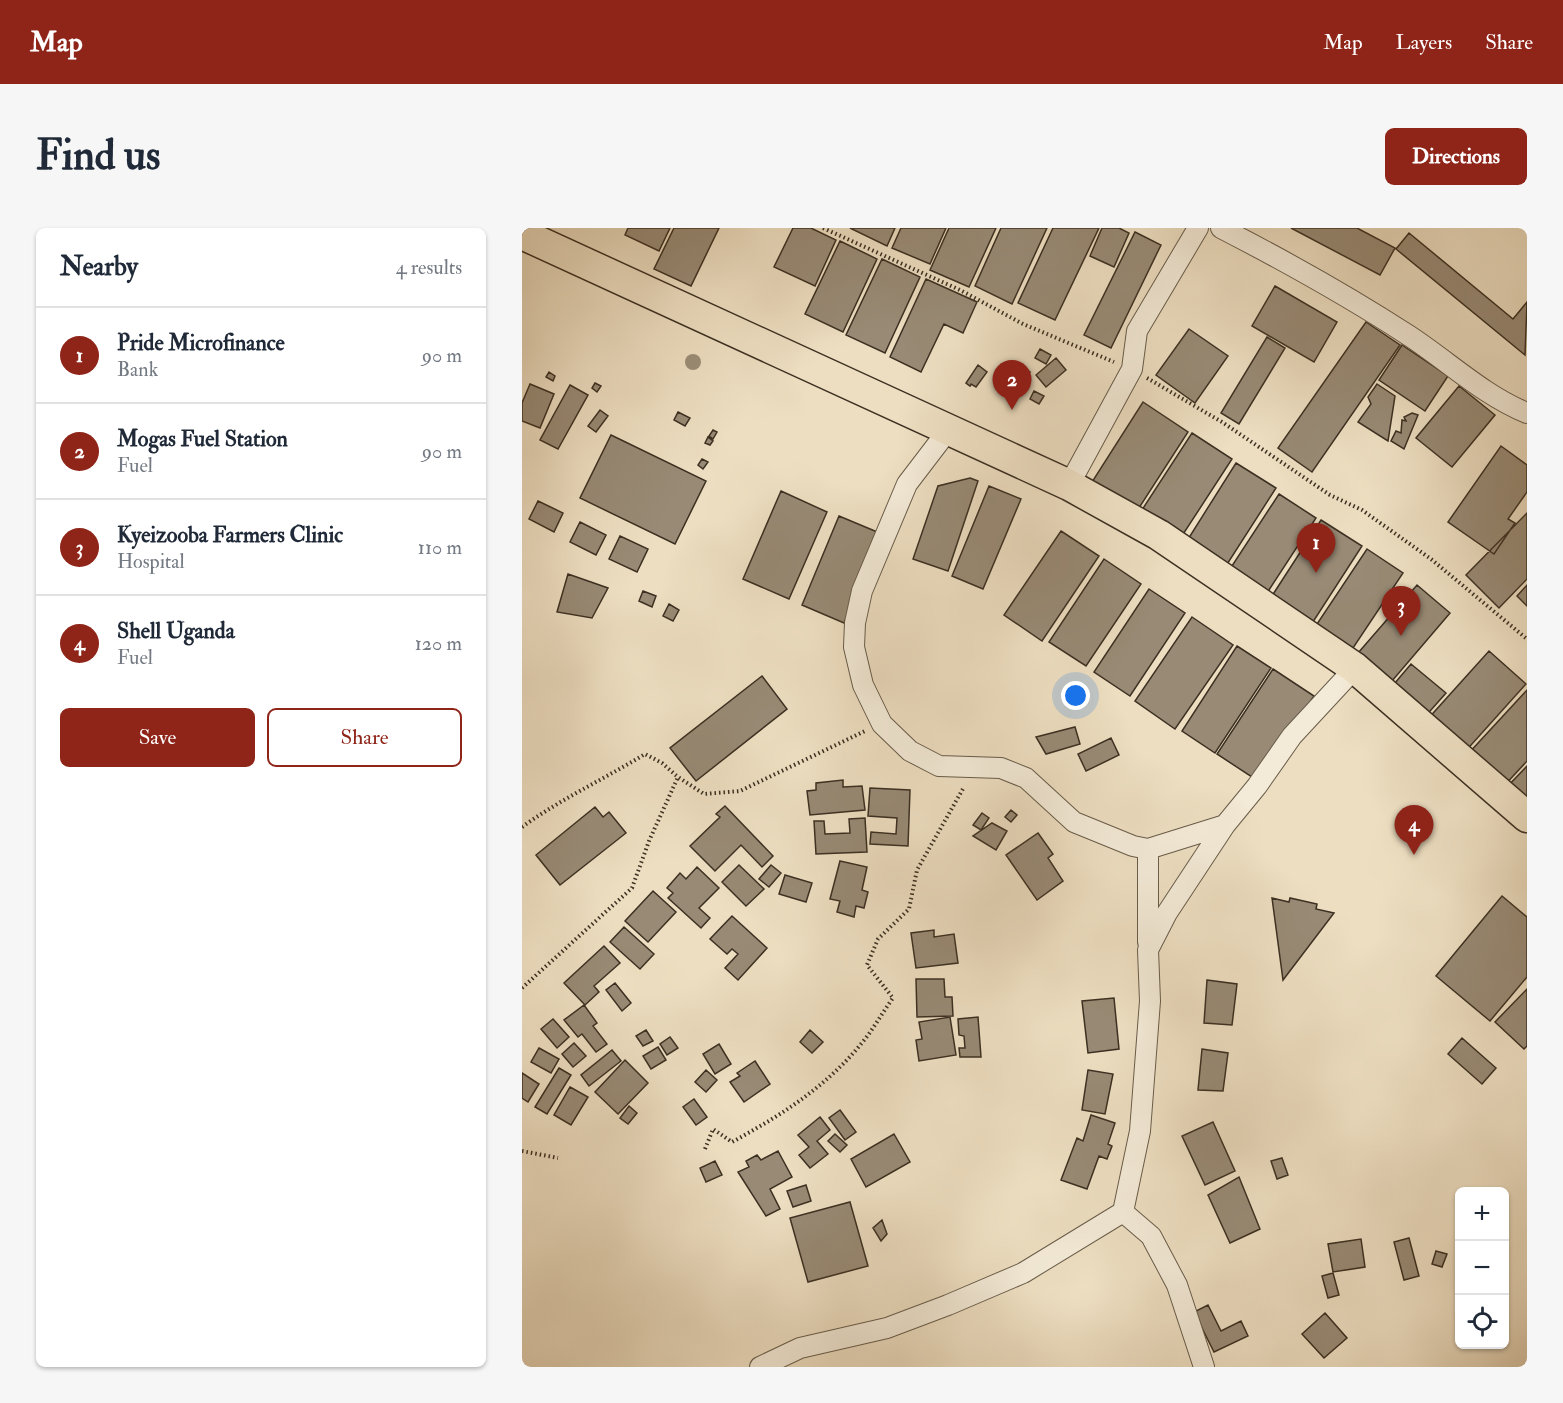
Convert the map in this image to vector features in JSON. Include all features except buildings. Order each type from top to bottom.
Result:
[{"type":"main road","points":[[522,234],[1069,485],[1158,535],[1355,668],[1527,817]]},
{"type":"street","points":[[1069,485],[1132,369],[1137,331],[1198,228]]},
{"type":"street","points":[[1221,228],[1320,279],[1410,336],[1505,404],[1527,413]]},
{"type":"street","points":[[949,429],[907,484],[862,591],[855,623],[854,647],[863,685],[882,724],[910,752],[939,766],[1001,768],[1026,778],[1074,822],[1133,846],[1148,849],[1225,825]]},
{"type":"street","points":[[1148,950],[1167,913],[1225,825],[1257,786],[1292,736],[1355,668]]},
{"type":"street","points":[[760,1367],[800,1348],[887,1328],[1023,1273],[1123,1212],[1140,1131],[1150,1001],[1148,849]]},
{"type":"street","points":[[1123,1212],[1151,1236],[1177,1285],[1204,1367]]},
{"type":"path","points":[[823,228],[960,290],[1023,324],[1132,369],[1222,422],[1330,495],[1362,510],[1431,559],[1527,639]]},
{"type":"path","points":[[522,827],[562,799],[595,784],[645,754],[662,763],[704,794],[740,791],[882,724]]},
{"type":"path","points":[[705,1149],[713,1129],[732,1142],[781,1115],[822,1084],[861,1044],[892,998],[867,965],[878,939],[909,909],[917,870],[977,766]]},
{"type":"path","points":[[522,988],[632,888],[649,841],[678,777]]},
{"type":"path","points":[[522,1151],[558,1158]]},
{"type":"place","name":"Mogas Fuel Station","points":[[1012,410]]},
{"type":"place","name":"Pride Microfinance","points":[[1316,573]]},
{"type":"place","name":"Kyeizooba Farmers Clinic","points":[[1401,636]]},
{"type":"place","name":"Shell Uganda","points":[[1414,855]]}]
